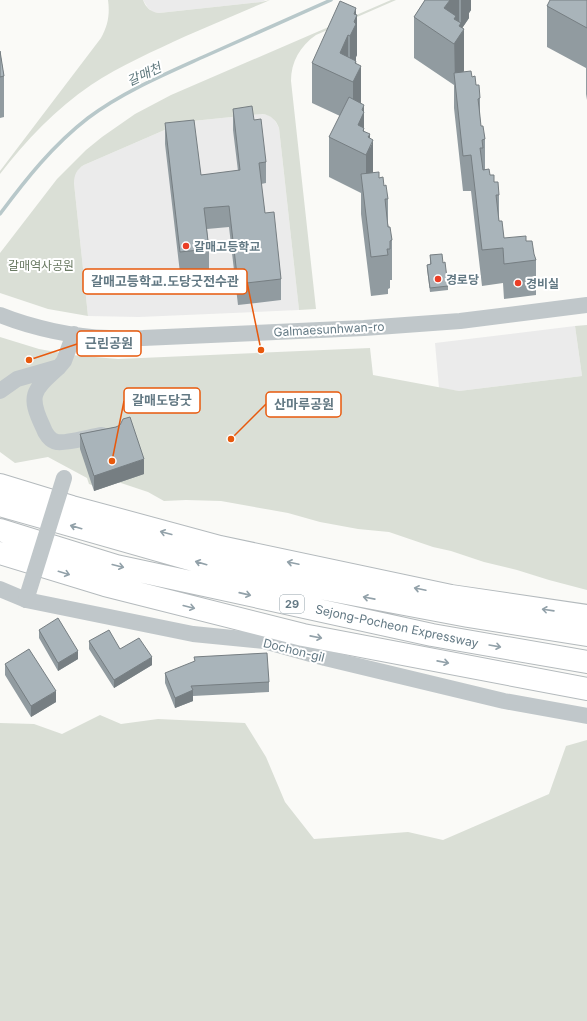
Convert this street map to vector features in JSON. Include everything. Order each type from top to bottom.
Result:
[{"type":"highway","points":[[0,485],[72,508],[220,547],[450,596],[587,616]]},
{"type":"highway","name":"Sejong-Pocheon Expressway","points":[[0,505],[235,572],[468,616],[587,636]]},
{"type":"highway","name":"Sejong-Pocheon Expressway","points":[[0,530],[116,566],[432,635],[587,662]]},
{"type":"highway","points":[[0,553],[105,585],[303,635],[587,689]]},
{"type":"street","name":"Galmaesunhwan-ro","points":[[0,315],[17,322],[74,334],[109,338],[143,338],[364,328],[460,321],[587,305]]},
{"type":"street","points":[[74,334],[59,368],[37,389],[34,397],[34,406],[39,419],[50,439],[57,442],[114,433]]},
{"type":"street","points":[[0,391],[17,378],[59,368]]},
{"type":"street","points":[[26,600],[64,478]]},
{"type":"street","name":"Dochon-gil","points":[[0,589],[26,600],[193,634],[264,641],[325,658],[504,701],[587,716]]},
{"type":"shaded area","points":[[143,0],[266,0],[261,2],[159,13],[153,12],[148,8]]},
{"type":"shaded area","name":"갈매고등학교","points":[[261,114],[268,115],[274,119],[279,128],[299,310],[139,317],[88,316],[74,183],[74,176],[78,169],[183,122]]},
{"type":"shaded area","points":[[575,326],[582,376],[459,391],[439,388],[435,343]]},
{"type":"green space","points":[[108,0],[143,0],[149,9],[159,13],[270,0],[150,53],[114,71],[91,85],[66,104],[42,126],[20,149],[0,174],[0,171],[101,38],[108,20]]},
{"type":"green space","name":"갈매역사공원","points":[[391,0],[396,0],[310,39],[301,49],[291,74],[316,309],[299,310],[279,128],[273,118],[262,114],[183,122],[84,165],[78,170],[75,175],[74,183],[88,316],[48,309],[0,293],[0,253],[57,179],[86,150],[102,137],[135,114],[171,95]]},
{"type":"green space","points":[[587,325],[587,590],[484,562],[389,532],[358,529],[320,522],[288,513],[221,501],[164,501],[148,492],[118,482],[100,488],[89,484],[87,478],[48,457],[15,463],[0,452],[0,397],[17,384],[37,378],[30,395],[30,404],[38,427],[52,445],[58,447],[113,437],[114,428],[62,438],[58,437],[48,428],[43,419],[39,406],[39,396],[42,389],[61,372],[71,355],[118,359],[370,348],[373,375],[459,391],[582,376],[575,326]]},
{"type":"green space","points":[[0,337],[39,349],[61,353],[59,360],[0,383]]},
{"type":"green space","points":[[100,715],[121,724],[158,719],[245,723],[266,757],[285,802],[314,839],[408,832],[443,840],[549,794],[566,746],[587,740],[587,1021],[0,1021],[0,723],[34,724],[62,734]]},
{"type":"building","points":[[425,0],[450,0],[444,8],[456,16],[454,19],[461,23],[459,26],[464,29],[454,44],[414,17]]},
{"type":"building","points":[[550,0],[587,0],[587,28],[547,6]]},
{"type":"building","points":[[340,1],[356,8],[354,14],[357,15],[354,22],[356,24],[350,36],[348,35],[340,53],[356,61],[355,63],[361,66],[353,82],[312,63]]},
{"type":"building","points":[[0,51],[4,76],[0,77]]},
{"type":"building","points":[[471,71],[472,77],[475,76],[476,85],[479,85],[480,98],[478,99],[481,126],[483,126],[485,139],[482,140],[483,148],[480,148],[483,170],[489,169],[490,175],[494,175],[494,182],[498,182],[499,195],[496,195],[499,221],[502,221],[504,238],[526,236],[526,241],[532,241],[536,260],[504,264],[503,248],[482,250],[471,155],[463,156],[454,73]]},
{"type":"building","points":[[349,97],[364,105],[362,110],[364,112],[358,125],[364,128],[363,131],[370,134],[368,137],[373,140],[366,155],[329,137]]},
{"type":"building","points":[[252,106],[254,120],[261,119],[266,162],[259,163],[265,213],[274,212],[281,279],[238,284],[229,206],[204,208],[209,249],[180,252],[165,123],[194,120],[201,175],[240,170],[233,109]]},
{"type":"building","points":[[379,172],[379,178],[383,177],[384,186],[386,185],[388,199],[385,199],[388,227],[390,227],[392,240],[390,241],[390,249],[387,249],[388,255],[371,257],[361,174]]},
{"type":"building","name":"경로당","points":[[442,254],[443,263],[445,262],[448,286],[430,288],[427,265],[431,264],[430,255]]},
{"type":"building","points":[[130,417],[144,459],[94,476],[80,434],[116,427],[120,425],[123,419]]},
{"type":"building","points":[[58,618],[78,651],[58,663],[39,630]]},
{"type":"building","points":[[109,630],[120,649],[139,638],[152,657],[114,680],[89,641]]},
{"type":"building","points":[[29,649],[56,691],[31,706],[5,664]]},
{"type":"building","points":[[267,653],[269,682],[191,686],[193,690],[175,698],[165,673],[195,661],[194,657]]},
{"type":"waterway","name":"갈매천","points":[[0,214],[30,175],[63,139],[101,109],[158,77],[331,0]]},
{"type":"place","name":"갈매고등학교","points":[[186,246]]},
{"type":"place","name":"경로당","points":[[438,279]]},
{"type":"place","name":"경비실","points":[[518,283]]},
{"type":"place","name":"갈매고등학교.도당굿전수관","points":[[261,350]]},
{"type":"place","name":"근린공원","points":[[29,360]]},
{"type":"place","name":"산마루공원","points":[[231,439]]},
{"type":"place","name":"갈매도당굿","points":[[112,461]]}]
